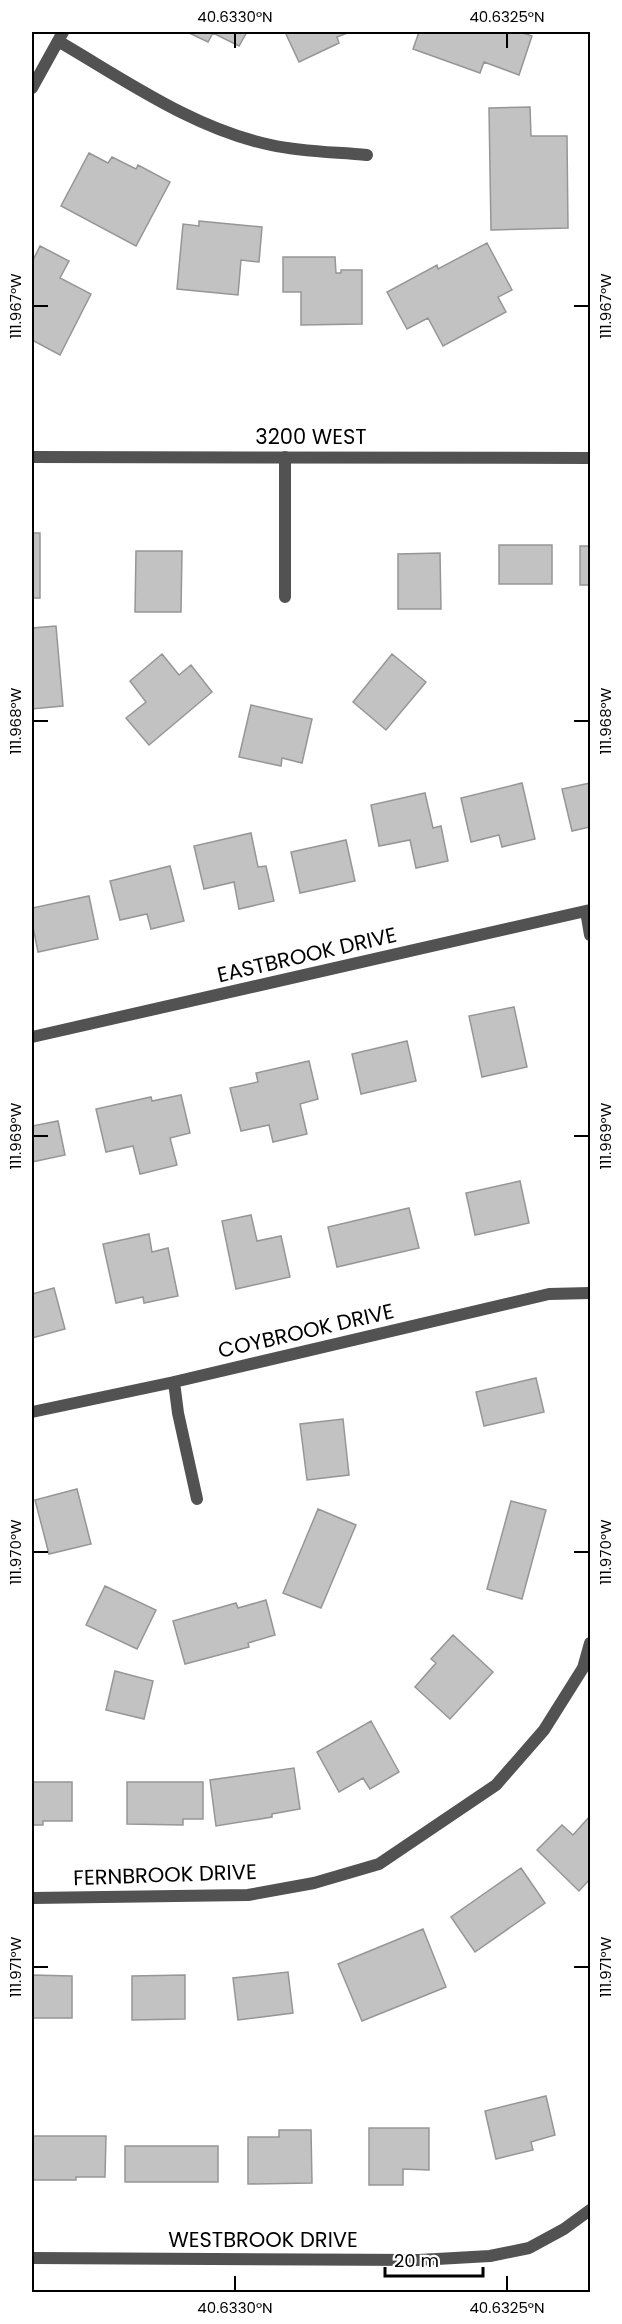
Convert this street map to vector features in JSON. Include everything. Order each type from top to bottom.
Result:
[{"type":"street","points":[[32,88],[60,36],[182,113],[227,132],[272,145],[367,155]]},
{"type":"street","points":[[285,456],[285,597]]},
{"type":"street","name":"3200 WEST","points":[[32,457],[591,458]]},
{"type":"street","points":[[588,910],[591,935]]},
{"type":"street","name":"EASTBROOK DRIVE","points":[[32,1037],[588,910]]},
{"type":"street","name":"COYBROOK DRIVE","points":[[32,1412],[174,1382],[549,1294],[591,1293]]},
{"type":"street","points":[[174,1382],[178,1413],[197,1499]]},
{"type":"street","name":"FERNBROOK DRIVE","points":[[32,1898],[248,1895],[314,1883],[379,1864],[496,1785],[544,1730],[583,1668],[591,1643]]},
{"type":"street","name":"WESTBROOK DRIVE","points":[[32,2258],[418,2260],[490,2256],[529,2248],[564,2229],[591,2210]]},
{"type":"building","points":[[187,32],[247,32],[239,46],[213,33],[208,42]]},
{"type":"building","points":[[285,32],[350,32],[337,37],[339,43],[299,62]]},
{"type":"building","points":[[419,32],[520,32],[532,36],[519,75],[484,62],[480,73],[413,49]]},
{"type":"building","points":[[530,107],[531,136],[567,136],[568,228],[491,230],[489,108]]},
{"type":"building","points":[[89,153],[108,163],[112,157],[136,169],[138,165],[170,182],[136,246],[61,206]]},
{"type":"building","points":[[199,221],[262,227],[259,262],[241,260],[238,295],[177,289],[183,224],[199,226]]},
{"type":"building","points":[[487,243],[512,290],[498,297],[506,312],[443,346],[428,318],[407,329],[387,292],[437,265],[438,269]]},
{"type":"building","points":[[40,246],[69,261],[60,278],[91,294],[60,355],[32,340],[32,262]]},
{"type":"building","points":[[283,257],[335,257],[336,273],[341,273],[341,270],[362,270],[362,324],[301,325],[301,292],[283,292]]},
{"type":"building","points":[[32,533],[40,533],[40,598],[32,598]]},
{"type":"building","points":[[499,545],[552,545],[552,584],[499,584]]},
{"type":"building","points":[[580,546],[590,546],[590,585],[580,585]]},
{"type":"building","points":[[136,551],[182,551],[181,612],[135,612]]},
{"type":"building","points":[[440,553],[441,609],[398,609],[398,554]]},
{"type":"building","points":[[56,626],[63,706],[32,709],[32,628]]},
{"type":"building","points":[[162,654],[179,675],[191,665],[212,692],[149,745],[126,718],[146,702],[130,681]]},
{"type":"building","points":[[392,654],[426,682],[386,730],[353,702]]},
{"type":"building","points":[[251,705],[312,719],[302,763],[282,758],[281,766],[239,757]]},
{"type":"building","points":[[522,783],[535,839],[502,847],[499,835],[471,842],[461,798]]},
{"type":"building","points":[[590,783],[590,827],[572,831],[562,789]]},
{"type":"building","points":[[425,793],[433,828],[441,826],[448,861],[416,868],[410,840],[379,846],[371,805]]},
{"type":"building","points":[[251,833],[258,867],[266,866],[274,901],[239,909],[234,882],[204,889],[194,846]]},
{"type":"building","points":[[346,840],[355,881],[300,893],[291,852]]},
{"type":"building","points":[[170,866],[184,921],[151,929],[147,914],[120,920],[110,881]]},
{"type":"building","points":[[89,896],[98,939],[38,952],[32,922],[32,908]]},
{"type":"building","points":[[514,1007],[527,1067],[482,1077],[469,1016]]},
{"type":"building","points":[[407,1041],[416,1081],[361,1094],[352,1054]]},
{"type":"building","points":[[309,1061],[318,1099],[300,1104],[307,1134],[273,1142],[269,1125],[241,1131],[230,1088],[258,1082],[256,1073]]},
{"type":"building","points":[[181,1095],[190,1133],[170,1138],[177,1165],[140,1174],[133,1146],[106,1152],[96,1109],[151,1097],[152,1101]]},
{"type":"building","points":[[58,1121],[65,1155],[32,1162],[32,1126]]},
{"type":"building","points":[[520,1181],[529,1223],[475,1235],[466,1193]]},
{"type":"building","points":[[409,1208],[419,1248],[337,1267],[328,1227]]},
{"type":"building","points":[[251,1215],[257,1241],[281,1236],[290,1277],[236,1289],[222,1221]]},
{"type":"building","points":[[149,1234],[152,1252],[168,1248],[178,1296],[144,1303],[143,1297],[116,1303],[103,1244]]},
{"type":"building","points":[[54,1288],[65,1329],[32,1338],[32,1294]]},
{"type":"building","points":[[536,1378],[544,1412],[484,1426],[476,1392]]},
{"type":"building","points":[[343,1419],[349,1475],[307,1480],[300,1424]]},
{"type":"building","points":[[77,1489],[91,1544],[49,1554],[35,1500]]},
{"type":"building","points":[[511,1501],[546,1510],[522,1599],[487,1589]]},
{"type":"building","points":[[318,1509],[356,1525],[321,1608],[283,1593]]},
{"type":"building","points":[[105,1586],[156,1610],[137,1649],[86,1625]]},
{"type":"building","points":[[266,1600],[275,1635],[248,1643],[249,1647],[185,1664],[173,1621],[236,1603],[238,1608]]},
{"type":"building","points":[[453,1635],[493,1672],[450,1719],[415,1687],[436,1663],[431,1659]]},
{"type":"building","points":[[115,1671],[153,1681],[144,1719],[106,1710]]},
{"type":"building","points":[[371,1721],[399,1772],[370,1789],[363,1778],[339,1792],[317,1752]]},
{"type":"building","points":[[294,1768],[300,1809],[272,1814],[272,1817],[216,1826],[210,1780]]},
{"type":"building","points":[[32,1782],[72,1782],[72,1821],[43,1821],[43,1825],[32,1825]]},
{"type":"building","points":[[127,1782],[203,1782],[203,1819],[183,1819],[183,1825],[127,1824]]},
{"type":"building","points":[[590,1816],[590,1879],[579,1891],[537,1850],[562,1825],[573,1835]]},
{"type":"building","points":[[521,1868],[545,1903],[475,1952],[451,1917]]},
{"type":"building","points":[[423,1929],[446,1987],[362,2021],[338,1964]]},
{"type":"building","points":[[288,1972],[293,2013],[238,2020],[233,1978]]},
{"type":"building","points":[[32,1975],[72,1976],[72,2018],[32,2018]]},
{"type":"building","points":[[185,1975],[185,2019],[132,2020],[132,1976]]},
{"type":"building","points":[[546,2096],[555,2135],[531,2142],[533,2150],[496,2159],[485,2111]]},
{"type":"building","points":[[369,2128],[429,2128],[429,2170],[403,2169],[403,2185],[369,2185]]},
{"type":"building","points":[[279,2130],[311,2130],[312,2183],[248,2184],[248,2137],[279,2137]]},
{"type":"building","points":[[32,2136],[106,2136],[105,2177],[76,2177],[76,2180],[32,2180]]},
{"type":"building","points":[[125,2146],[218,2146],[218,2182],[125,2182]]}]
